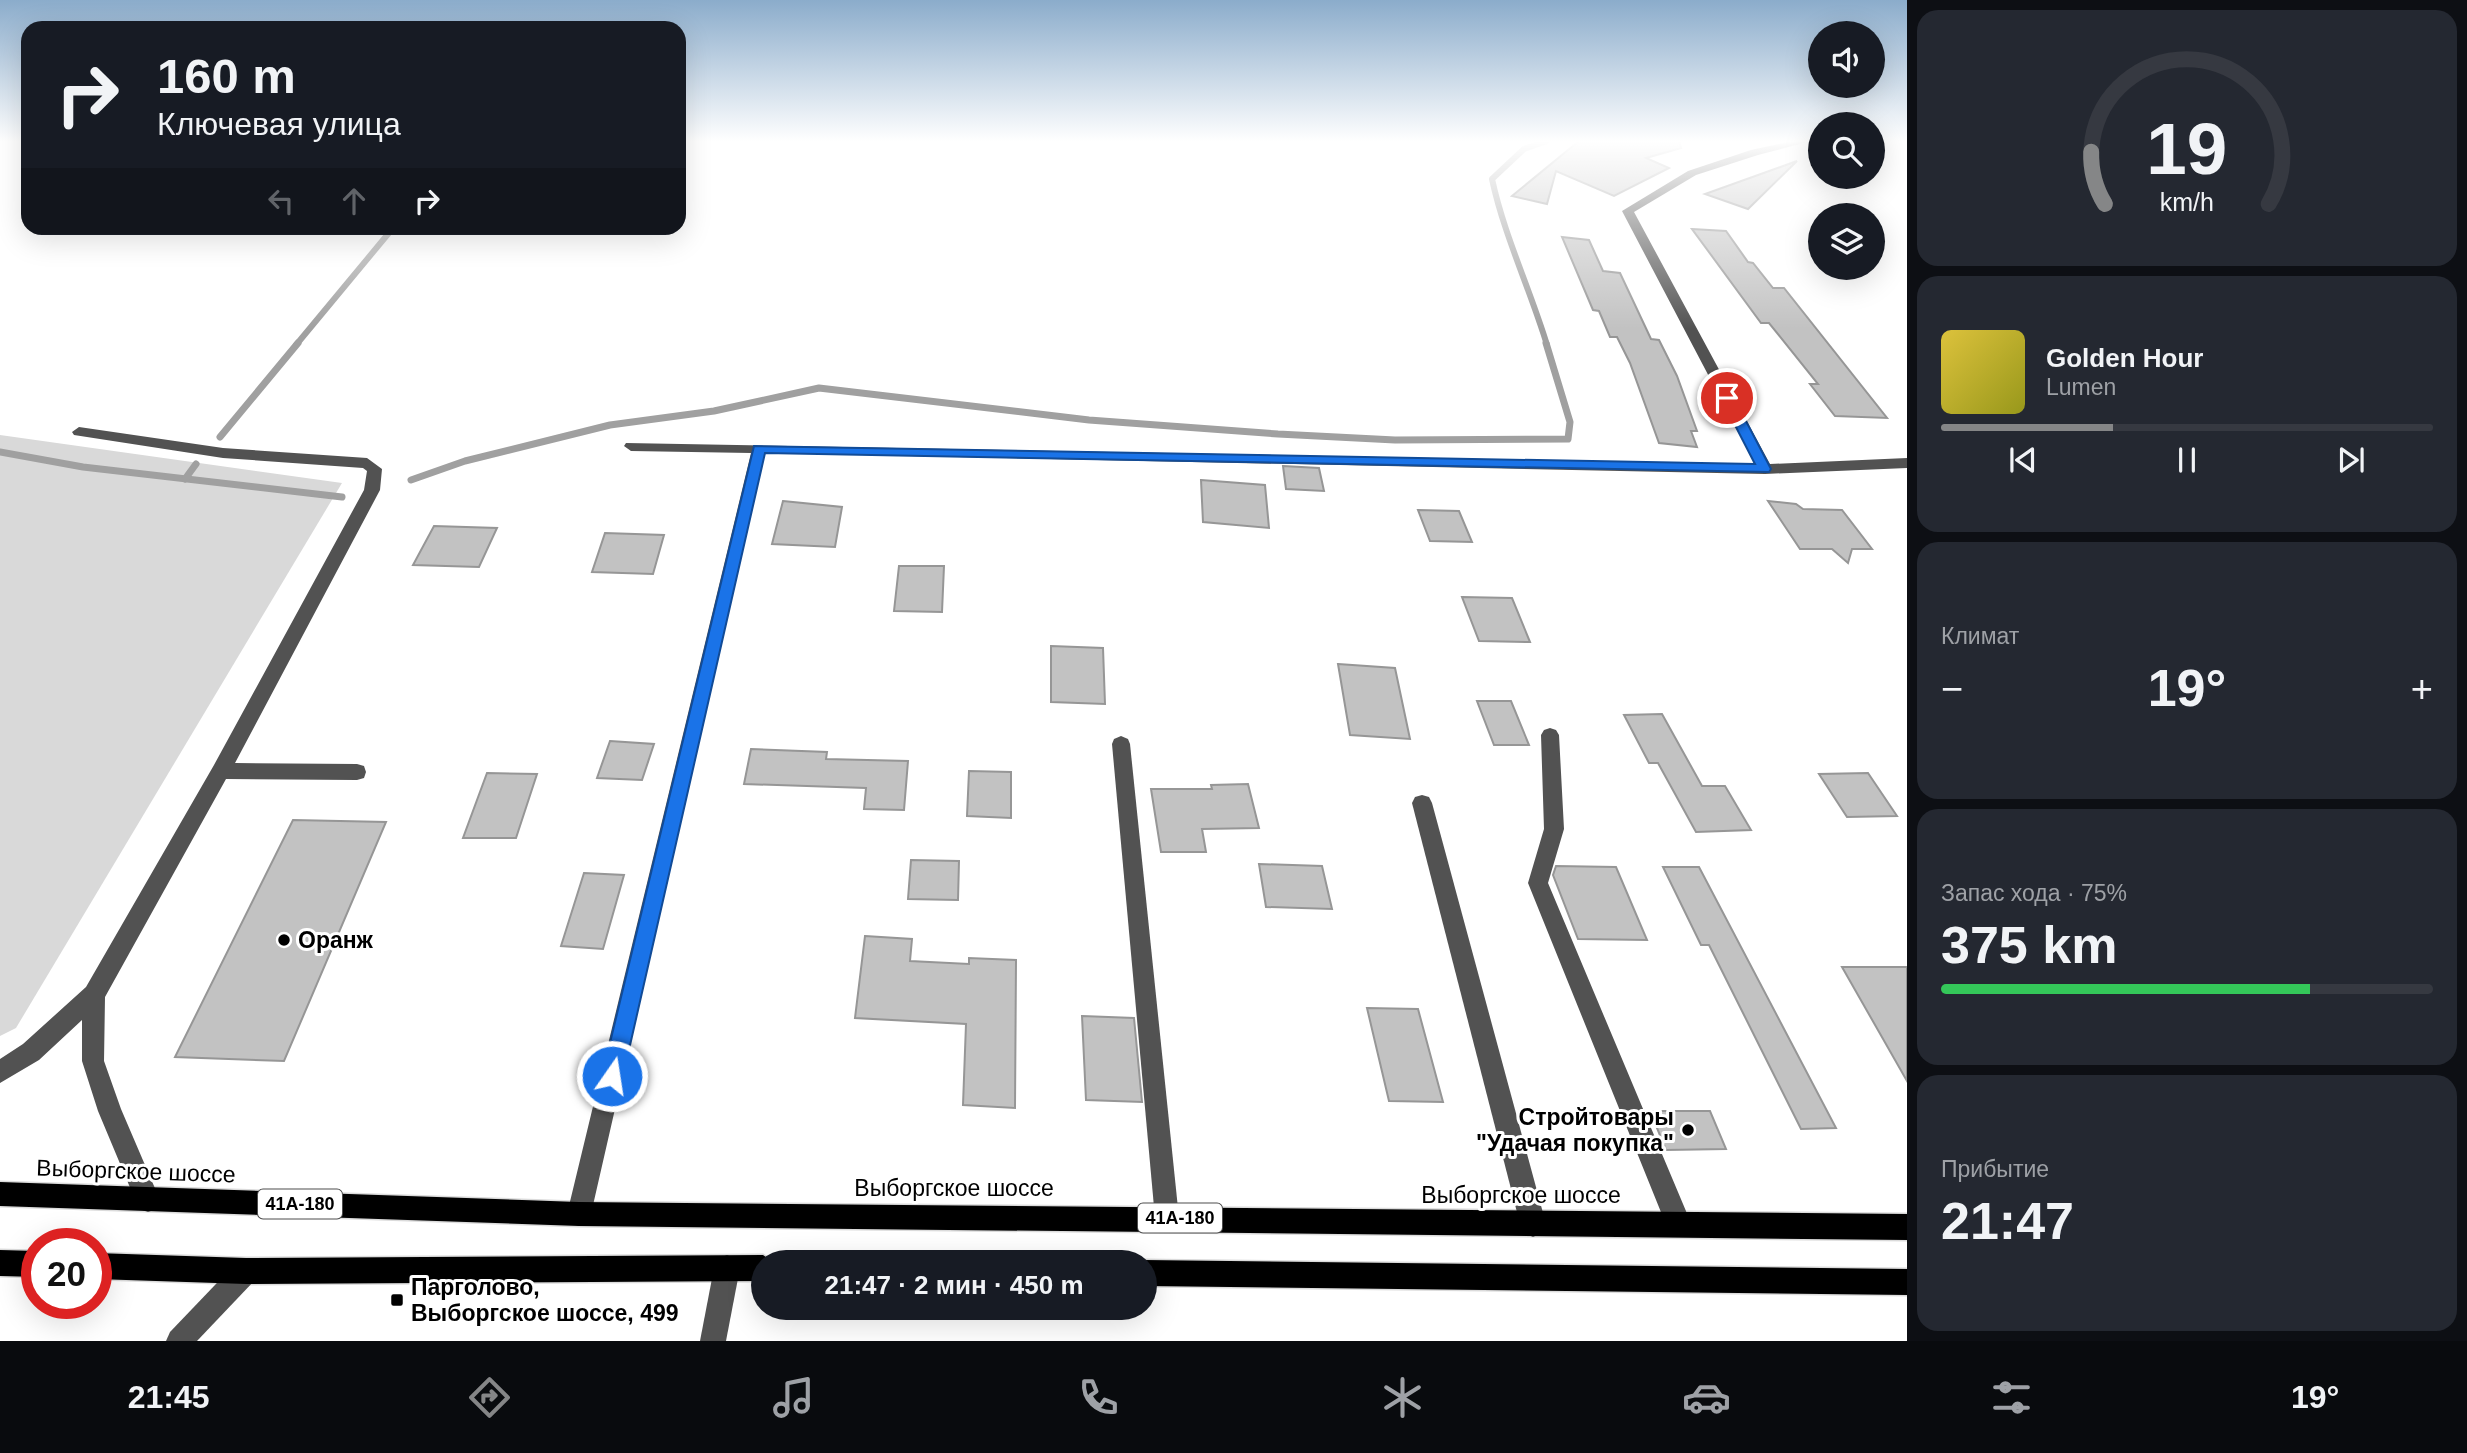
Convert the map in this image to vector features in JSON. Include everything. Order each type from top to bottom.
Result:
[{"type":"main road","name":"Выборгское шоссе","points":[[0,1194],[579,1214],[1907,1227]]},
{"type":"main road","points":[[0,1263],[21,1264]]},
{"type":"main road","points":[[112,1267],[246,1271],[751,1268]]},
{"type":"main road","points":[[1157,1273],[1907,1282]]},
{"type":"street","points":[[1640,204],[1628,211],[1765,469]]},
{"type":"street","points":[[0,1072],[32,1052],[94,995],[221,771],[372,490],[375,469],[367,463],[223,453],[79,432]]},
{"type":"street","points":[[631,446],[1765,469],[1907,463]]},
{"type":"street","points":[[579,1214],[759,449]]},
{"type":"street","points":[[1550,735],[1554,829],[1538,883],[1678,1223]]},
{"type":"street","points":[[1121,744],[1167,1218]]},
{"type":"street","points":[[221,771],[357,772]]},
{"type":"street","points":[[1422,803],[1533,1224]]},
{"type":"street","points":[[94,995],[93,1061],[110,1111],[148,1200]]},
{"type":"street","points":[[713,1341],[727,1268]]},
{"type":"street","points":[[179,1341],[246,1271]]},
{"type":"shaded area","points":[[0,435],[342,483],[16,1028],[0,1036]]},
{"type":"building","points":[[1732,204],[1754,204],[1748,209]]},
{"type":"building","points":[[1692,229],[1726,231],[1748,262],[1753,263],[1773,288],[1784,288],[1887,418],[1835,416],[1810,384],[1818,384],[1769,323],[1761,323]]},
{"type":"building","points":[[1562,237],[1589,240],[1603,271],[1620,273],[1651,339],[1659,340],[1677,376],[1697,431],[1691,431],[1697,447],[1659,443],[1630,363],[1617,337],[1610,337],[1599,311],[1593,310]]},
{"type":"building","points":[[1283,466],[1319,468],[1324,491],[1286,489]]},
{"type":"building","points":[[1201,480],[1265,485],[1269,528],[1203,522]]},
{"type":"building","points":[[783,501],[842,507],[835,547],[772,544]]},
{"type":"building","points":[[1768,501],[1796,504],[1803,509],[1842,510],[1872,549],[1852,549],[1848,563],[1832,549],[1800,549]]},
{"type":"building","points":[[1418,510],[1459,511],[1472,542],[1430,541]]},
{"type":"building","points":[[434,526],[497,528],[479,567],[413,565]]},
{"type":"building","points":[[605,533],[664,535],[653,574],[592,572]]},
{"type":"building","points":[[899,566],[944,566],[942,612],[894,611]]},
{"type":"building","points":[[1462,597],[1512,598],[1530,642],[1479,641]]},
{"type":"building","points":[[1051,646],[1103,648],[1105,704],[1051,702]]},
{"type":"building","points":[[1338,664],[1395,668],[1410,739],[1350,735]]},
{"type":"building","points":[[1477,701],[1511,701],[1529,745],[1494,745]]},
{"type":"building","points":[[1662,714],[1702,786],[1725,786],[1751,830],[1696,832],[1658,763],[1649,763],[1624,715]]},
{"type":"building","points":[[610,741],[654,744],[642,780],[597,778]]},
{"type":"building","points":[[751,749],[827,752],[826,759],[908,761],[904,810],[864,809],[866,788],[744,784]]},
{"type":"building","points":[[969,771],[1011,772],[1011,818],[967,816]]},
{"type":"building","points":[[487,773],[537,774],[516,838],[463,838]]},
{"type":"building","points":[[1868,773],[1897,816],[1847,817],[1819,774]]},
{"type":"building","points":[[1248,784],[1259,828],[1202,829],[1206,852],[1161,852],[1151,789],[1212,789],[1211,785]]},
{"type":"building","name":"Оранж","points":[[293,820],[386,822],[284,1061],[175,1057]]},
{"type":"building","points":[[911,860],[959,861],[958,900],[908,899]]},
{"type":"building","points":[[1259,864],[1322,866],[1332,909],[1266,907]]},
{"type":"building","points":[[1556,866],[1616,867],[1647,940],[1578,939],[1553,875]]},
{"type":"building","points":[[1663,867],[1699,867],[1836,1128],[1801,1129],[1709,945],[1701,945]]},
{"type":"building","points":[[584,873],[624,875],[603,949],[561,946]]},
{"type":"building","points":[[865,936],[912,939],[910,961],[969,964],[969,958],[1016,960],[1015,1108],[963,1105],[966,1024],[855,1018]]},
{"type":"building","points":[[1842,967],[1907,967],[1907,1081]]},
{"type":"building","points":[[1367,1008],[1418,1009],[1443,1102],[1389,1101]]},
{"type":"building","points":[[1082,1016],[1134,1018],[1142,1102],[1086,1100]]},
{"type":"building","name":"Cтройтовары \"Удачая покупка\"","points":[[1650,1111],[1710,1111],[1726,1149],[1666,1150]]},
{"type":"waterway","points":[[1498,204],[1547,345]]},
{"type":"waterway","points":[[296,345],[387,235]]},
{"type":"waterway","points":[[220,437],[298,343]]},
{"type":"waterway","points":[[411,480],[465,461],[610,425],[714,411],[819,388],[1089,420],[1278,434],[1395,440],[1568,439],[1570,422],[1546,343]]},
{"type":"waterway","points":[[0,452],[83,467],[185,479]]},
{"type":"waterway","points":[[185,479],[196,464]]},
{"type":"waterway","points":[[185,479],[342,497]]},
{"type":"place","name":"Оранж","points":[[284,940]]},
{"type":"place","name":"Cтройтовары \"Удачая покупка\"","points":[[1688,1130]]},
{"type":"place","name":"Парголово, Выборгское шоссе, 499","points":[[397,1300]]},
{"type":"route","points":[[612,1076],[759,449],[1765,469],[1727,398]]}]
